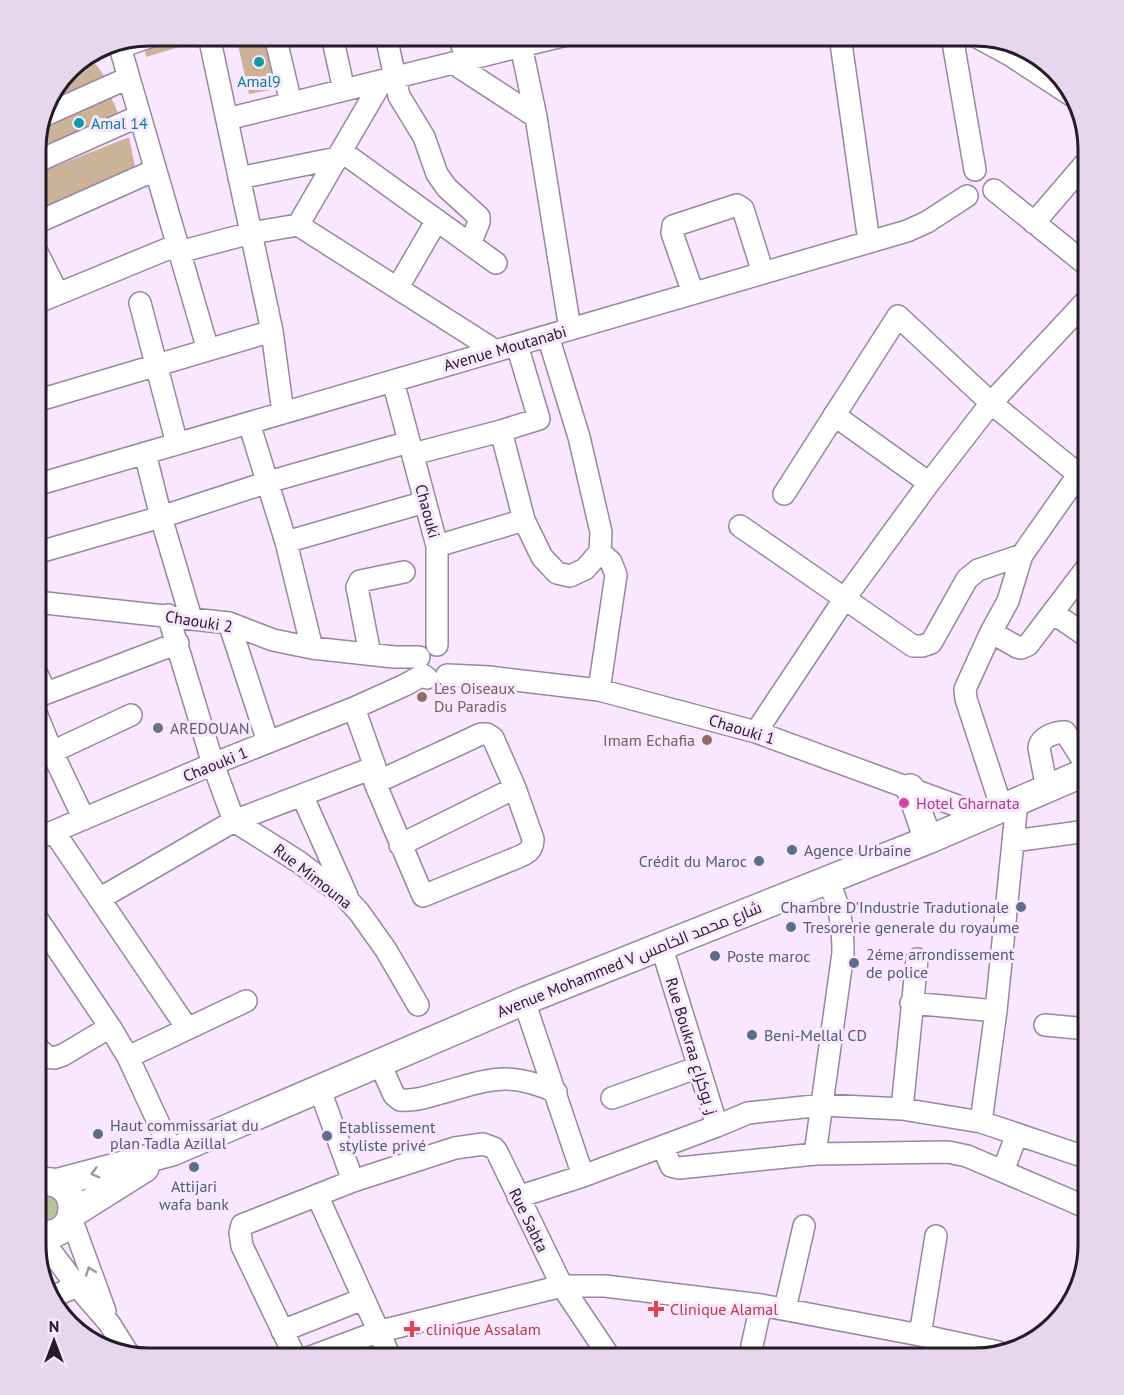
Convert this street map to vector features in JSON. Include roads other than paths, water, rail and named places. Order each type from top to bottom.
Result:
[{"type":"main road","name":"Avenue Mohammed V شارع محمد الخامس","points":[[172,1152],[524,1000],[928,840],[1078,774]]},
{"type":"main road","points":[[910,788],[928,840]]},
{"type":"main road","points":[[46,1179],[172,1152]]},
{"type":"main road","points":[[46,1235],[60,1231],[71,1216],[172,1152]]},
{"type":"main road","points":[[46,1181],[62,1186],[71,1198],[71,1216]]},
{"type":"street","points":[[211,46],[272,332],[283,413]]},
{"type":"street","points":[[277,46],[291,103]]},
{"type":"street","points":[[334,46],[344,90]]},
{"type":"street","points":[[386,46],[388,79],[424,137],[436,174],[447,188],[479,217],[470,244]]},
{"type":"street","points":[[459,46],[460,61]]},
{"type":"street","points":[[227,119],[460,61],[504,46]]},
{"type":"street","points":[[521,46],[536,117],[570,329]]},
{"type":"street","points":[[842,47],[869,242]]},
{"type":"street","points":[[954,47],[975,170]]},
{"type":"street","points":[[1000,49],[1052,82]]},
{"type":"street","points":[[121,51],[208,350]]},
{"type":"street","points":[[460,61],[536,117]]},
{"type":"street","points":[[54,111],[128,78]]},
{"type":"street","points":[[298,225],[339,155],[388,79]]},
{"type":"street","points":[[47,157],[139,116]]},
{"type":"street","points":[[239,178],[339,155],[437,220],[496,263]]},
{"type":"street","points":[[47,219],[155,170]]},
{"type":"street","points":[[975,170],[986,172],[990,175],[994,190],[982,201],[976,201],[964,192],[963,181],[970,172],[975,170]]},
{"type":"street","points":[[1034,223],[1078,171]]},
{"type":"street","points":[[994,190],[1078,258]]},
{"type":"street","name":"Avenue Moutanabi","points":[[47,482],[907,231],[927,222],[967,196]]},
{"type":"street","points":[[693,293],[672,232],[673,226],[737,205],[742,209],[763,273]]},
{"type":"street","points":[[398,287],[437,220]]},
{"type":"street","points":[[47,299],[178,249],[298,225],[496,351]]},
{"type":"street","points":[[47,272],[58,294]]},
{"type":"street","points":[[140,303],[177,444]]},
{"type":"street","points":[[756,732],[845,598],[929,483],[991,403],[1078,310]]},
{"type":"street","points":[[784,494],[898,316],[991,403],[1078,464]]},
{"type":"street","points":[[47,398],[272,332]]},
{"type":"street","points":[[501,431],[524,520],[543,557],[557,573],[570,576],[585,569],[600,552],[601,532],[579,436],[548,336]]},
{"type":"street","points":[[47,550],[161,518],[268,482],[411,448],[501,431],[539,419],[517,345]]},
{"type":"street","name":"Chaouki","points":[[393,381],[437,546],[434,665]]},
{"type":"street","points":[[834,415],[929,483]]},
{"type":"street","points":[[249,423],[286,542],[312,648]]},
{"type":"street","points":[[146,453],[161,518],[191,618]]},
{"type":"street","points":[[981,1122],[996,1011],[1012,841],[966,699],[965,689],[1008,601],[1022,555],[1078,474]]},
{"type":"street","points":[[286,542],[425,502]]},
{"type":"street","points":[[437,546],[524,520]]},
{"type":"street","points":[[740,526],[913,646],[930,643],[967,579],[978,570],[1022,555]]},
{"type":"street","points":[[599,690],[616,575],[611,562],[600,552]]},
{"type":"street","points":[[370,654],[357,587],[360,580],[404,572]]},
{"type":"street","points":[[992,632],[1021,648],[1028,645],[1078,579]]},
{"type":"street","name":"Chaouki 2","points":[[47,603],[229,623],[273,640],[312,648],[394,657],[434,665]]},
{"type":"street","points":[[1053,613],[1078,630]]},
{"type":"street","points":[[168,615],[213,764],[234,821]]},
{"type":"street","points":[[229,623],[268,742]]},
{"type":"street","points":[[47,693],[178,643]]},
{"type":"street","name":"Chaouki 1","points":[[46,834],[213,764],[354,708],[405,685],[423,675],[434,665],[489,677],[599,690],[756,732],[910,788],[1001,809]]},
{"type":"street","points":[[99,898],[234,821],[302,795],[375,775],[481,734],[487,734],[492,738],[515,788],[533,839],[531,849],[516,858],[423,896],[400,845],[375,775],[354,708]]},
{"type":"street","points":[[52,752],[131,715]]},
{"type":"street","points":[[1047,789],[1039,748],[1043,739],[1065,732],[1078,753]]},
{"type":"street","points":[[46,738],[84,819]]},
{"type":"street","points":[[400,845],[515,788]]},
{"type":"street","points":[[302,795],[349,902]]},
{"type":"street","name":"Rue Mimouna","points":[[234,821],[299,862],[349,902],[386,950],[418,1005]]},
{"type":"street","points":[[1012,841],[1078,832]]},
{"type":"street","points":[[46,837],[99,898],[187,1028]]},
{"type":"street","points":[[815,1154],[843,940],[838,903],[826,879]]},
{"type":"street","points":[[46,932],[128,1057],[172,1152]]},
{"type":"street","name":"Rue Boukraa ز. بوكراع","points":[[661,945],[717,1126],[748,1113],[823,1105],[902,1109],[981,1122],[1078,1155]]},
{"type":"street","points":[[902,1109],[917,959]]},
{"type":"street","points":[[524,1000],[583,1176]]},
{"type":"street","points":[[128,1057],[246,1001]]},
{"type":"street","points":[[911,1003],[996,1011]]},
{"type":"street","points":[[1045,1025],[1078,1028]]},
{"type":"street","points":[[46,1056],[57,1058],[110,1027]]},
{"type":"street","points":[[380,1064],[394,1095],[400,1100],[415,1100],[485,1080],[506,1078],[536,1083],[556,1092]]},
{"type":"street","points":[[612,1098],[699,1067]]},
{"type":"street","points":[[290,1348],[242,1246],[240,1230],[242,1224],[353,1181],[320,1090]]},
{"type":"street","points":[[518,1197],[583,1176],[717,1126]]},
{"type":"street","points":[[1003,1171],[1017,1134]]},
{"type":"street","name":"Rue Sabta","points":[[353,1181],[472,1144],[488,1145],[494,1148],[500,1156],[562,1286],[603,1348]]},
{"type":"street","points":[[663,1147],[671,1166],[679,1168],[815,1154],[941,1151],[967,1156],[1078,1204]]},
{"type":"street","points":[[317,1195],[385,1348]]},
{"type":"street","points":[[71,1216],[109,1323]]},
{"type":"street","points":[[785,1309],[804,1226]]},
{"type":"street","points":[[920,1335],[936,1236]]},
{"type":"street","points":[[46,1245],[109,1323],[123,1345]]},
{"type":"street","points":[[59,1294],[77,1286]]},
{"type":"street","points":[[334,1348],[377,1332],[562,1286],[605,1286],[762,1305],[980,1348]]},
{"type":"street","points":[[282,1331],[363,1299]]},
{"type":"street","points":[[752,1348],[762,1305]]},
{"type":"place","name":"Amal9","points":[[259,62]]},
{"type":"place","name":"Amal 14","points":[[79,123]]},
{"type":"place","name":"Les Oiseaux Du Paradis","points":[[422,697]]},
{"type":"place","name":"AREDOUAN","points":[[158,728]]},
{"type":"place","name":"Imam Echafia","points":[[707,740]]},
{"type":"place","name":"Hotel Gharnata","points":[[904,803]]},
{"type":"place","name":"Agence Urbaine","points":[[792,850]]},
{"type":"place","name":"Crédit du Maroc","points":[[759,861]]},
{"type":"place","name":"Chambre D'Industrie Tradutionale","points":[[1021,907]]},
{"type":"place","name":"Tresorerie generale du royaume","points":[[791,927]]},
{"type":"place","name":"Poste maroc","points":[[715,956]]},
{"type":"place","name":"2éme arrondissement de police","points":[[854,963]]},
{"type":"place","name":"Beni-Mellal CD","points":[[752,1035]]},
{"type":"place","name":"Haut commissariat du plan Tadla Azillal","points":[[98,1134]]},
{"type":"place","name":"Etablissement styliste privé","points":[[327,1136]]},
{"type":"place","name":"Attijari wafa bank","points":[[194,1167]]},
{"type":"place","name":"Clinique Alamal","points":[[656,1309]]},
{"type":"place","name":"clinique Assalam","points":[[412,1329]]}]
